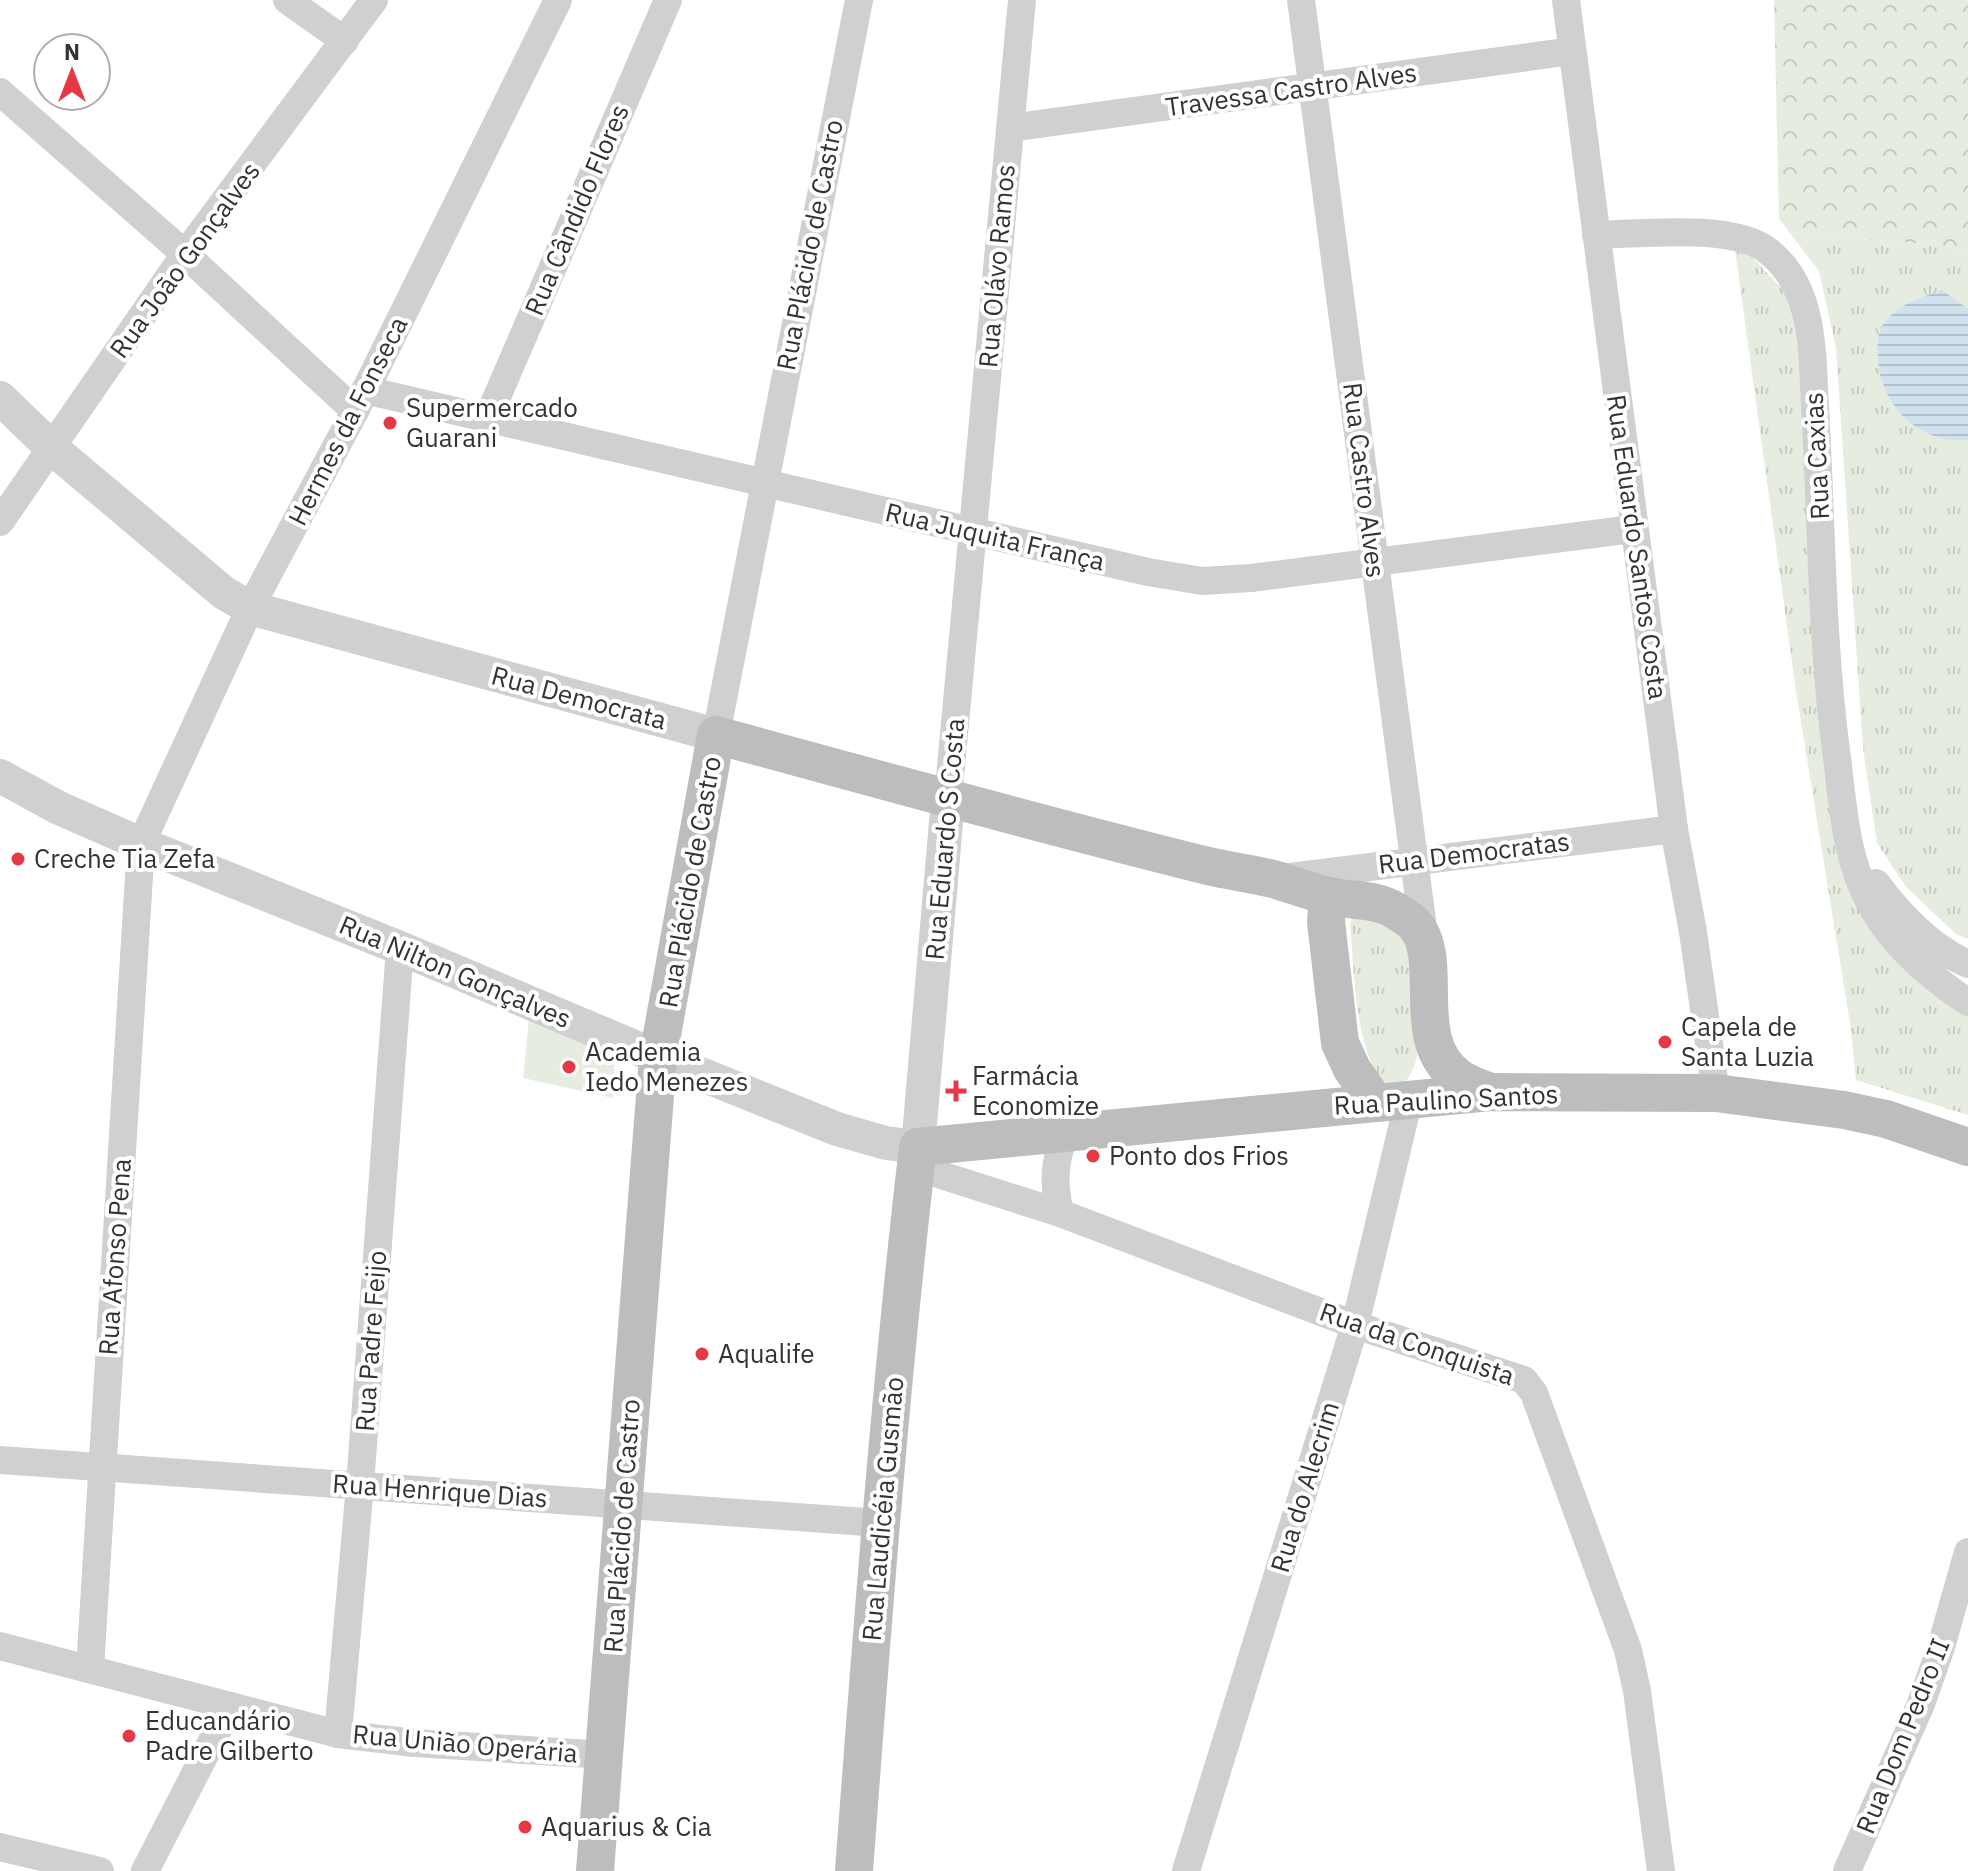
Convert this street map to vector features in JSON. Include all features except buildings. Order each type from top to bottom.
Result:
[{"type":"main road","name":"Rua Democrata","points":[[716,735],[1212,867],[1273,879],[1328,896],[1375,901],[1393,909],[1416,926],[1423,939],[1427,960]]},
{"type":"main road","name":"Rua Plácido de Castro","points":[[595,1871],[658,1057],[716,735]]},
{"type":"main road","points":[[1328,896],[1326,922],[1340,1043],[1352,1069],[1392,1100],[1428,1009]]},
{"type":"main road","points":[[1427,960],[1428,1009],[1436,1049],[1447,1067],[1459,1078],[1491,1092]]},
{"type":"main road","name":"Rua Paulino Santos","points":[[917,1157],[1065,1133],[1491,1092],[1716,1093],[1844,1110],[1886,1119],[1968,1147]]},
{"type":"main road","name":"Rua Laudicéia Gusmão","points":[[854,1871],[880,1523],[917,1157]]},
{"type":"street","points":[[287,0],[345,41]]},
{"type":"street","name":"Rua João Gonçalves","points":[[0,522],[185,254],[374,0]]},
{"type":"street","name":"Hermes da Fonseca","points":[[141,844],[250,608],[360,401],[558,0]]},
{"type":"street","name":"Rua Cândido Flores","points":[[487,420],[668,0]]},
{"type":"street","name":"Rua Plácido de Castro","points":[[716,735],[859,0]]},
{"type":"street","name":"Rua Olávo Ramos","points":[[974,532],[1022,0]]},
{"type":"street","name":"Rua Castro Alves","points":[[1301,0],[1427,960]]},
{"type":"street","name":"Rua Eduardo Santos Costa","points":[[1566,0],[1674,829],[1693,932],[1716,1093]]},
{"type":"street","name":"Travessa Castro Alves","points":[[1010,128],[1572,51]]},
{"type":"street","name":"Rua Juquita França","points":[[0,92],[185,254],[360,401],[487,420],[1148,572],[1202,581],[1375,563],[1633,529]]},
{"type":"street","name":"Rua Caxias","points":[[1596,235],[1712,233],[1737,237],[1768,250],[1799,291],[1805,308],[1813,375],[1828,679],[1849,847],[1869,902],[1879,918],[1904,950],[1935,981],[1968,1002]]},
{"type":"street","name":"Rua Democrata","points":[[0,398],[53,449],[224,593],[250,608],[716,735]]},
{"type":"street","name":"Rua Eduardo S Costa","points":[[917,1157],[974,532]]},
{"type":"street","name":"Rua Nilton Gonçalves","points":[[0,776],[59,808],[141,844],[400,948],[658,1057],[837,1129],[886,1143],[917,1157]]},
{"type":"street","name":"Rua Democratas","points":[[1273,879],[1674,829]]},
{"type":"street","name":"Rua Afonso Pena","points":[[90,1669],[141,844]]},
{"type":"street","name":"Rua Caxias","points":[[1849,847],[1895,908],[1928,938],[1968,964]]},
{"type":"street","name":"Rua Padre Feijo","points":[[338,1734],[400,948]]},
{"type":"street","name":"Rua do Alecrim","points":[[1186,1871],[1355,1325],[1392,1100]]},
{"type":"street","points":[[1060,1213],[1054,1176],[1056,1155],[1065,1133]]},
{"type":"street","name":"Rua da Conquista","points":[[917,1157],[1355,1325],[1524,1380],[1534,1393],[1628,1650],[1637,1691],[1661,1871]]},
{"type":"street","name":"Rua Henrique Dias","points":[[0,1460],[880,1523]]},
{"type":"street","name":"Rua Dom Pedro II","points":[[1847,1871],[1921,1704],[1968,1552]]},
{"type":"street","name":"Rua União Operária","points":[[0,1646],[338,1734],[415,1743],[605,1755]]},
{"type":"street","points":[[145,1871],[230,1706]]},
{"type":"street","points":[[0,1847],[100,1871]]},
{"type":"street","points":[[1648,1871],[1661,1871]]},
{"type":"green space","points":[[1774,0],[1968,0],[1968,256],[1948,246],[1790,233],[1779,219]]},
{"type":"green space","points":[[1790,233],[1948,246],[1968,256],[1968,939],[1956,934],[1906,887],[1877,843],[1863,748],[1836,348],[1819,271]]},
{"type":"green space","points":[[1735,250],[1753,258],[1784,291],[1793,319],[1799,361],[1807,523],[1838,841],[1968,1009],[1968,1115],[1856,1080],[1850,1023],[1796,691]]},
{"type":"green space","points":[[1361,907],[1411,938],[1419,1009],[1418,1047],[1409,1077],[1394,1088],[1381,1078],[1371,1062],[1358,1014],[1350,923]]},
{"type":"green space","name":"Academia Iedo Menezes","points":[[529,1018],[615,1056],[613,1098],[523,1078]]},
{"type":"water","points":[[1942,290],[1968,309],[1968,440],[1950,440],[1919,429],[1895,406],[1880,376],[1878,345],[1884,323],[1903,306]]},
{"type":"place","name":"Supermercado Guarani","points":[[390,423]]},
{"type":"place","name":"Creche Tia Zefa","points":[[18,859]]},
{"type":"place","name":"Capela de Santa Luzia","points":[[1665,1042]]},
{"type":"place","name":"Academia Iedo Menezes","points":[[569,1067]]},
{"type":"place","name":"Farmácia Economize","points":[[956,1091]]},
{"type":"place","name":"Ponto dos Frios","points":[[1093,1156]]},
{"type":"place","name":"Aqualife","points":[[702,1354]]},
{"type":"place","name":"Educandário Padre Gilberto","points":[[129,1736]]},
{"type":"place","name":"Aquarius & Cia","points":[[525,1827]]}]
